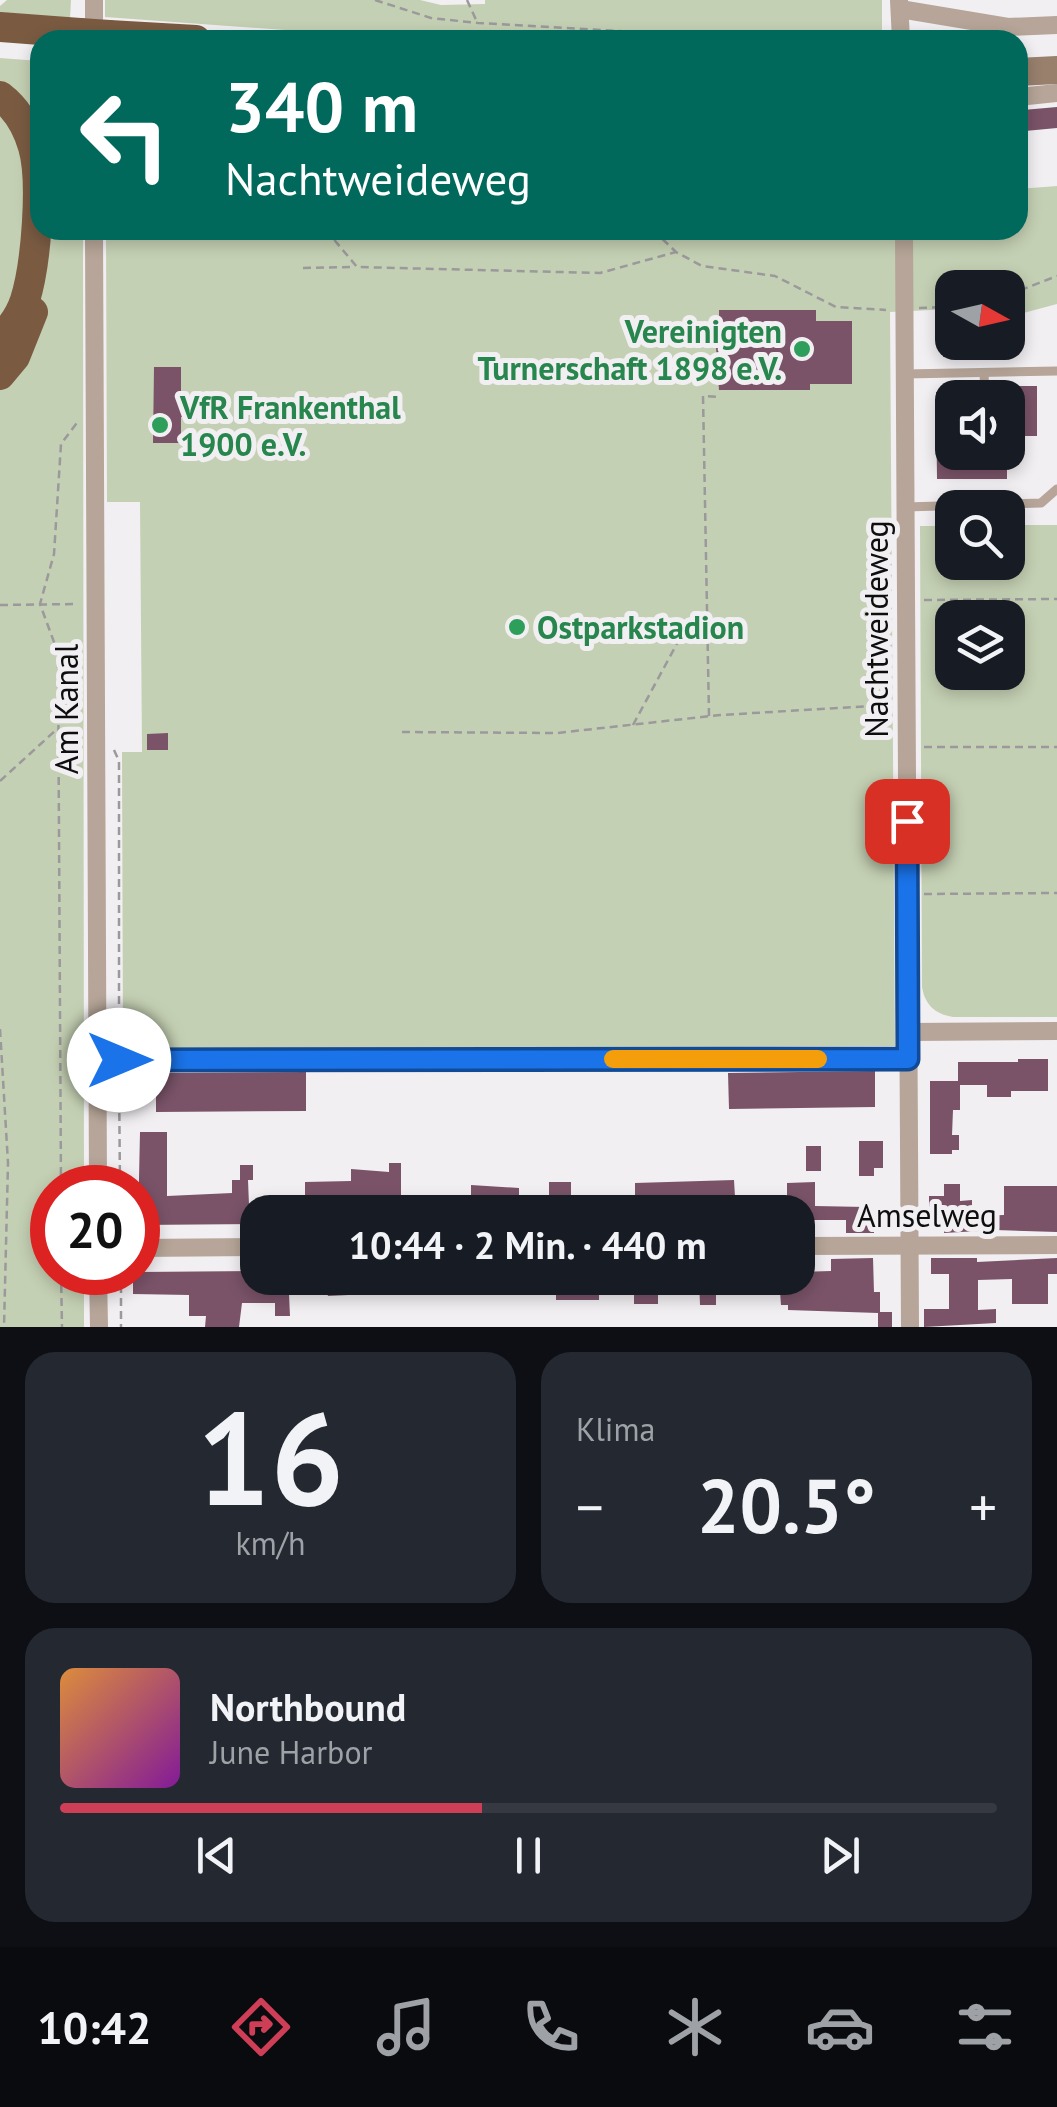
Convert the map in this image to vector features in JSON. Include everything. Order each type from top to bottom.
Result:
[{"type":"highway","points":[[0,27],[31,30]]},
{"type":"highway","points":[[0,42],[30,44]]},
{"type":"highway","points":[[0,96],[12,105],[30,139]]},
{"type":"highway","points":[[0,338],[13,326],[25,301],[33,240]]},
{"type":"highway","points":[[0,375],[28,330],[41,279],[45,240]]},
{"type":"main road","points":[[1028,71],[1057,70]]},
{"type":"street","points":[[94,0],[94,30]]},
{"type":"street","points":[[900,30],[899,5],[1008,27],[1057,24]]},
{"type":"street","points":[[1028,96],[1057,93]]},
{"type":"street","name":"Am Kanal","points":[[94,240],[97,1165]]},
{"type":"street","name":"Nachtweideweg","points":[[904,240],[910,1327]]},
{"type":"street","points":[[908,1032],[1057,1032]]},
{"type":"street","name":"Amselweg","points":[[815,1246],[1057,1244]]},
{"type":"street","points":[[160,1248],[240,1248]]},
{"type":"street","points":[[98,1295],[98,1327]]},
{"type":"lane","points":[[984,372],[984,380]]},
{"type":"lane","points":[[905,374],[1057,372]]},
{"type":"lane","points":[[906,507],[1040,503],[1057,489]]},
{"type":"lane","points":[[94,1061],[908,1059]]},
{"type":"path","points":[[375,0],[430,18],[601,30]]},
{"type":"path","points":[[467,0],[478,23]]},
{"type":"path","points":[[334,240],[357,267]]},
{"type":"path","points":[[663,240],[702,266],[775,276],[836,307],[935,307]]},
{"type":"path","points":[[303,268],[600,272],[676,252]]},
{"type":"path","points":[[1025,288],[1057,276]]},
{"type":"path","points":[[709,716],[703,396],[720,396]]},
{"type":"path","points":[[61,1165],[58,652],[40,604],[54,554],[61,444],[86,410]]},
{"type":"path","points":[[906,600],[1057,600]]},
{"type":"path","points":[[0,605],[88,603]]},
{"type":"path","points":[[633,724],[687,625],[707,612]]},
{"type":"path","points":[[402,732],[557,733],[709,716],[906,704]]},
{"type":"path","points":[[0,782],[58,728]]},
{"type":"path","points":[[906,747],[1057,746]]},
{"type":"path","points":[[907,894],[1057,893]]},
{"type":"path","points":[[0,1029],[8,1164],[4,1327]]},
{"type":"path","points":[[62,1295],[62,1327]]},
{"type":"path","points":[[121,1295],[121,1327]]},
{"type":"green space","points":[[7,0],[71,0],[70,19],[0,14],[0,6]]},
{"type":"green space","points":[[105,0],[420,0],[441,5],[485,4],[485,0],[882,0],[882,30],[285,30],[105,17]]},
{"type":"green space","points":[[0,58],[30,60],[30,128],[0,85]]},
{"type":"green space","points":[[0,109],[13,121],[29,176],[19,284],[0,321]]},
{"type":"green space","name":"Ostparkstadion","points":[[1057,186],[1057,304],[1025,312],[1025,270],[935,270],[935,310],[890,312],[895,1046],[123,1050],[122,752],[142,752],[140,502],[107,502],[106,240],[1028,240],[1028,188]]},
{"type":"green space","points":[[50,240],[83,240],[84,1165],[30,1165],[30,1295],[84,1295],[84,1327],[0,1327],[0,384],[39,311]]},
{"type":"green space","points":[[1025,525],[1057,525],[1057,1017],[953,1017],[932,1008],[922,987],[920,526],[935,526],[935,580],[1025,580]]},
{"type":"building","points":[[1057,107],[1057,128],[1028,131],[1028,110]]},
{"type":"building","name":"Vereinigten Turnerschaft 1898 e.V.","points":[[719,310],[816,310],[816,321],[852,321],[852,384],[810,384],[810,390],[719,390],[715,333],[719,332]]},
{"type":"building","points":[[154,367],[181,367],[181,395],[194,395],[194,417],[181,417],[181,443],[153,443]]},
{"type":"building","points":[[1025,386],[1037,386],[1037,436],[1025,436]]},
{"type":"building","points":[[937,470],[1007,470],[1007,479],[937,479]]},
{"type":"building","points":[[168,733],[168,750],[147,750],[147,734]]},
{"type":"building","points":[[1048,1059],[1048,1091],[1011,1091],[1011,1097],[987,1097],[987,1085],[960,1085],[960,1110],[953,1110],[952,1135],[959,1135],[959,1150],[952,1150],[952,1154],[930,1154],[930,1081],[958,1081],[958,1062]]},
{"type":"building","points":[[875,1071],[875,1107],[729,1109],[728,1073]]},
{"type":"building","points":[[306,1072],[306,1111],[156,1112],[156,1073]]},
{"type":"building","points":[[140,1132],[167,1132],[167,1196],[232,1193],[232,1180],[240,1180],[240,1165],[253,1165],[249,1195],[240,1195],[240,1224],[160,1225],[160,1165],[139,1165]]},
{"type":"building","points":[[859,1141],[883,1141],[883,1168],[874,1168],[874,1176],[859,1176]]},
{"type":"building","points":[[806,1146],[821,1146],[821,1171],[806,1171]]},
{"type":"building","points":[[389,1163],[401,1163],[401,1195],[305,1195],[305,1182],[351,1181],[351,1169],[389,1172]]},
{"type":"building","points":[[734,1180],[735,1195],[635,1195],[635,1183]]},
{"type":"building","points":[[549,1182],[571,1182],[571,1195],[549,1195]]},
{"type":"building","points":[[815,1182],[815,1195],[787,1195],[787,1183]]},
{"type":"building","points":[[944,1184],[960,1184],[960,1201],[972,1200],[972,1216],[1004,1215],[1004,1186],[1057,1186],[1057,1232],[944,1233],[945,1212],[929,1212],[929,1196],[944,1196]]},
{"type":"building","points":[[471,1185],[519,1188],[519,1195],[471,1195]]},
{"type":"building","points":[[815,1206],[866,1207],[867,1219],[874,1219],[874,1233],[846,1233],[846,1220],[815,1220]]},
{"type":"building","points":[[873,1258],[874,1292],[880,1292],[880,1312],[892,1312],[892,1327],[878,1327],[878,1313],[788,1310],[788,1305],[781,1305],[780,1295],[815,1295],[815,1271],[831,1271],[831,1259]]},
{"type":"building","points":[[931,1258],[977,1258],[977,1262],[1057,1258],[1057,1274],[1048,1274],[1048,1304],[1012,1304],[1012,1279],[978,1280],[978,1310],[996,1309],[996,1323],[924,1327],[924,1309],[949,1309],[949,1274],[931,1274]]},
{"type":"building","points":[[240,1271],[240,1295],[289,1295],[290,1316],[275,1316],[275,1303],[242,1303],[239,1327],[205,1327],[206,1316],[189,1316],[189,1295],[160,1294],[160,1272]]},
{"type":"building","points":[[556,1295],[599,1295],[599,1300],[556,1300]]},
{"type":"building","points":[[634,1295],[658,1295],[658,1304],[634,1304]]},
{"type":"building","points":[[700,1295],[716,1295],[716,1305],[700,1305]]},
{"type":"slow traffic","points":[[613,1059],[818,1059]]},
{"type":"place","name":"Vereinigten Turnerschaft 1898 e.V.","points":[[802,349]]},
{"type":"place","name":"VfR Frankenthal 1900 e.V.","points":[[160,425]]},
{"type":"place","name":"Ostparkstadion","points":[[517,627]]},
{"type":"route","points":[[119,1060],[908,1059],[907,821]]}]
